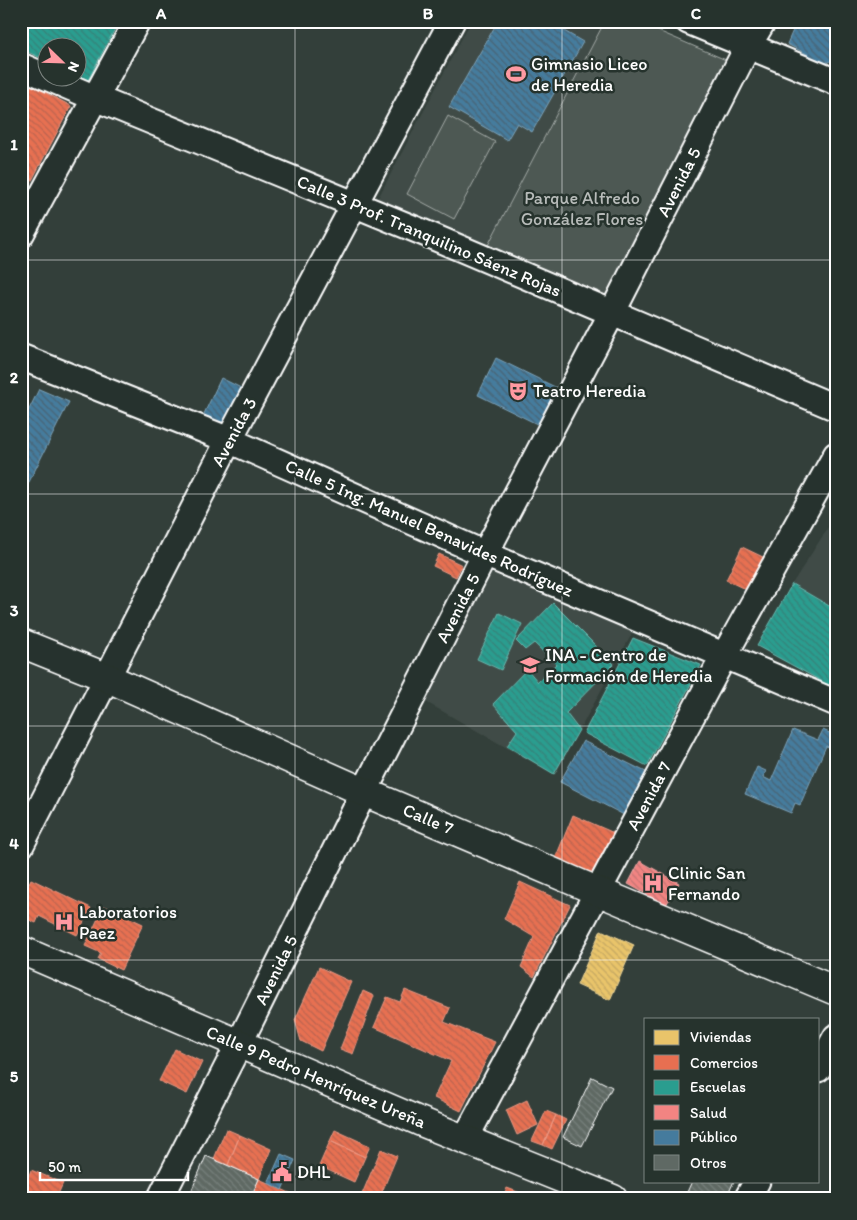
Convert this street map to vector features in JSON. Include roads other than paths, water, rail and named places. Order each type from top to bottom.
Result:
[{"type":"main road","name":"Calle 7","points":[[21,642],[108,678],[364,792],[836,991]]},
{"type":"main road","name":"Calle 9 Pedro Henríquez Ureña","points":[[21,950],[600,1196]]},
{"type":"street","points":[[21,234],[137,21]]},
{"type":"street","name":"Avenida 3","points":[[21,845],[229,440],[452,21]]},
{"type":"street","points":[[688,21],[836,82]]},
{"type":"street","name":"Avenida 5","points":[[160,1199],[364,792],[762,21]]},
{"type":"street","name":"Calle 3 Prof. Tranquilino Sáenz Rojas","points":[[21,66],[356,204],[836,408]]},
{"type":"street","name":"Calle 5 Ing. Manuel Benavides Rodríguez","points":[[21,357],[229,440],[486,554],[836,703]]},
{"type":"street","name":"Avenida 7","points":[[465,1139],[724,656],[836,455]]},
{"type":"street","points":[[820,1065],[836,1037]]},
{"type":"street","points":[[747,1199],[756,1182]]},
{"type":"place","name":"Gimnasio Liceo de Heredia","points":[[516,74]]},
{"type":"place","name":"Teatro Heredia","points":[[518,391]]},
{"type":"place","name":"INA - Centro de Formación de Heredia","points":[[530,665]]},
{"type":"place","name":"Clinic San Fernando","points":[[653,883]]},
{"type":"place","name":"Laboratorios Paez","points":[[64,922]]},
{"type":"place","name":"DHL","points":[[282,1172]]},
{"type":"park label","name":"Parque Alfredo González Flores","points":[[582,208]]}]
